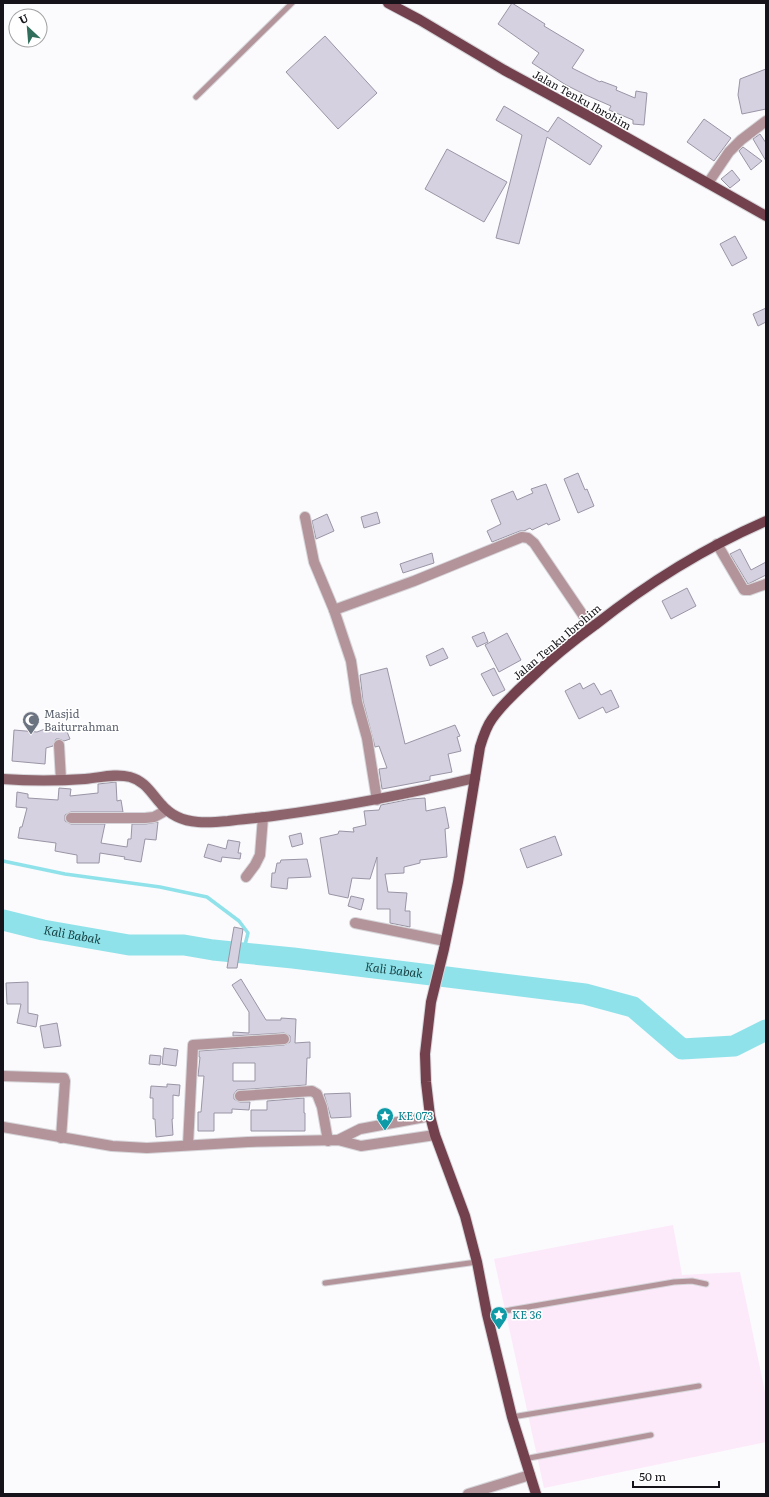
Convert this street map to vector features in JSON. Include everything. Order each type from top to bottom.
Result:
[{"type":"main road","name":"Jalan Tenku Ibrohim","points":[[388,3],[420,20],[504,70],[766,216]]},
{"type":"main road","name":"Jalan Tenku Ibrohim","points":[[536,1494],[512,1417],[487,1314],[477,1262],[465,1216],[435,1135],[430,1116],[426,1082],[425,1054],[431,1002],[458,882],[480,747],[485,732],[500,708],[543,667],[591,627],[625,601],[682,564],[717,544],[766,521]]},
{"type":"street","points":[[708,183],[729,152],[741,140],[766,120]]},
{"type":"street","points":[[305,518],[314,562],[334,610],[351,661],[357,702],[367,738],[377,800]]},
{"type":"street","points":[[334,610],[407,584],[522,537],[528,538],[534,543],[591,627]]},
{"type":"street","points":[[717,544],[744,590],[750,590],[766,584]]},
{"type":"street","points":[[59,745],[61,780]]},
{"type":"street","points":[[3,779],[34,781],[117,776],[130,777],[148,787],[167,810],[182,819],[198,823],[263,817],[334,807],[377,800],[475,778]]},
{"type":"street","points":[[71,818],[145,818],[154,817],[167,810]]},
{"type":"street","points":[[246,877],[260,855],[263,817]]},
{"type":"street","points":[[355,923],[445,945]]},
{"type":"street","points":[[188,1146],[193,1045],[284,1039]]},
{"type":"street","points":[[3,1076],[64,1078],[66,1081],[61,1138]]},
{"type":"street","points":[[240,1096],[312,1091],[317,1094],[320,1099],[333,1141]]},
{"type":"street","points":[[333,1141],[360,1129],[430,1116]]},
{"type":"street","points":[[3,1127],[61,1138],[130,1148],[248,1142],[333,1141],[361,1146],[435,1135]]},
{"type":"street","points":[[468,1494],[530,1475]]},
{"type":"lane","points":[[196,97],[292,3]]},
{"type":"lane","points":[[325,1283],[477,1262]]},
{"type":"lane","points":[[487,1314],[674,1282],[692,1281],[706,1284]]},
{"type":"lane","points":[[512,1417],[699,1386]]},
{"type":"lane","points":[[524,1459],[651,1435]]},
{"type":"shaded area","points":[[673,1225],[682,1275],[740,1272],[766,1397],[766,1442],[544,1488],[494,1259]]},
{"type":"building","points":[[512,3],[545,24],[544,26],[584,50],[572,68],[600,82],[601,81],[617,87],[616,90],[635,98],[636,91],[647,93],[644,125],[633,124],[633,120],[609,110],[611,106],[566,85],[532,63],[539,53],[498,24]]},
{"type":"building","points":[[325,36],[377,93],[338,129],[286,72]]},
{"type":"building","points":[[766,69],[766,109],[742,114],[738,95],[740,79]]},
{"type":"building","points":[[504,106],[548,132],[558,117],[602,146],[590,165],[547,137],[519,244],[496,238],[522,135],[496,120]]},
{"type":"building","points":[[704,119],[731,138],[714,161],[687,142]]},
{"type":"building","points":[[760,134],[766,143],[766,161],[753,139]]},
{"type":"building","points":[[743,147],[762,161],[751,170],[739,151]]},
{"type":"building","points":[[447,149],[507,182],[484,222],[425,189]]},
{"type":"building","points":[[732,170],[740,180],[730,188],[721,179]]},
{"type":"building","points":[[735,236],[747,258],[732,266],[720,244]]},
{"type":"building","points":[[766,308],[766,322],[758,326],[753,314]]},
{"type":"building","points":[[578,473],[594,506],[578,513],[564,479]]},
{"type":"building","points":[[546,484],[560,520],[548,525],[547,523],[532,530],[530,528],[520,531],[492,542],[487,531],[501,524],[491,500],[513,491],[517,500],[533,493],[531,489]]},
{"type":"building","points":[[377,512],[380,523],[364,528],[361,517]]},
{"type":"building","points":[[327,514],[334,531],[316,539],[312,521]]},
{"type":"building","points":[[740,549],[751,570],[766,562],[766,575],[748,584],[730,554]]},
{"type":"building","points":[[432,553],[434,563],[403,573],[400,564]]},
{"type":"building","points":[[687,588],[696,606],[671,619],[662,601]]},
{"type":"building","points":[[484,632],[488,642],[477,647],[472,637]]},
{"type":"building","points":[[507,633],[521,660],[499,672],[485,645]]},
{"type":"building","points":[[443,648],[448,658],[430,666],[426,656]]},
{"type":"building","points":[[387,668],[405,744],[455,725],[460,736],[457,737],[461,751],[448,754],[452,772],[430,776],[430,780],[382,789],[379,769],[387,768],[379,746],[375,747],[363,701],[360,675]]},
{"type":"building","points":[[494,668],[505,690],[493,696],[481,674]]},
{"type":"building","points":[[580,683],[583,689],[594,683],[601,695],[611,690],[619,707],[606,713],[603,707],[579,719],[565,691]]},
{"type":"building","points":[[63,722],[70,739],[64,741],[56,739],[53,746],[46,748],[45,764],[12,761],[14,730],[37,732]]},
{"type":"building","points":[[116,782],[117,801],[121,800],[123,812],[71,812],[65,815],[65,821],[71,824],[105,824],[101,843],[127,847],[128,839],[131,839],[132,824],[158,822],[156,840],[145,839],[141,862],[124,859],[125,857],[100,853],[99,863],[77,863],[77,855],[55,851],[56,843],[18,838],[20,827],[22,827],[27,808],[16,807],[17,792],[28,794],[28,798],[58,800],[59,788],[71,789],[70,796],[98,793],[98,784]]},
{"type":"building","points":[[425,798],[426,811],[445,807],[449,828],[445,829],[447,857],[420,860],[420,863],[404,867],[404,873],[385,874],[388,892],[407,893],[405,911],[410,911],[410,927],[390,923],[390,909],[377,909],[377,857],[370,879],[352,878],[348,898],[329,894],[320,838],[338,834],[339,831],[354,832],[353,828],[366,825],[364,811],[379,810],[381,805],[411,799]]},
{"type":"building","points":[[301,833],[303,844],[292,847],[289,836]]},
{"type":"building","points":[[555,836],[562,855],[527,868],[520,849]]},
{"type":"building","points":[[228,840],[240,842],[238,853],[241,853],[240,859],[222,857],[221,862],[204,857],[208,844],[226,849]]},
{"type":"building","points":[[307,859],[311,877],[288,878],[287,889],[271,887],[272,873],[275,873],[277,863],[280,863],[281,860]]},
{"type":"building","points":[[351,896],[364,899],[361,910],[348,906]]},
{"type":"building","points":[[234,927],[243,929],[237,968],[227,968]]},
{"type":"building","points":[[241,979],[266,1020],[281,1020],[281,1018],[296,1019],[295,1043],[310,1042],[310,1058],[307,1058],[306,1085],[237,1090],[234,1094],[234,1099],[240,1102],[250,1102],[249,1110],[232,1109],[232,1113],[214,1113],[214,1131],[198,1131],[198,1112],[201,1112],[204,1076],[198,1076],[200,1057],[199,1051],[284,1045],[290,1042],[290,1036],[284,1033],[233,1036],[233,1032],[249,1033],[249,1012],[232,985]],"holes":[[[233,1063],[255,1063],[255,1081],[233,1081]]]},
{"type":"building","points":[[28,982],[28,1013],[38,1015],[36,1027],[17,1023],[21,1004],[7,1004],[6,983]]},
{"type":"building","points":[[57,1023],[61,1046],[44,1048],[40,1026]]},
{"type":"building","points":[[164,1048],[178,1050],[176,1066],[162,1064]]},
{"type":"building","points":[[150,1055],[161,1056],[160,1065],[149,1064]]},
{"type":"building","points":[[167,1084],[180,1085],[179,1096],[173,1095],[173,1135],[156,1137],[155,1119],[153,1119],[153,1098],[150,1098],[151,1086],[167,1087]]},
{"type":"building","points":[[350,1093],[351,1117],[331,1118],[324,1094]]},
{"type":"building","points":[[304,1098],[305,1131],[251,1131],[251,1110],[267,1110],[267,1101]]},
{"type":"waterway","points":[[3,861],[65,874],[160,887],[207,897],[239,921],[248,933],[243,953]]},
{"type":"waterway","name":"Kali Babak","points":[[3,920],[43,930],[129,945],[184,945],[213,950],[293,958],[585,994],[633,1007],[682,1049],[734,1046],[766,1030]]},
{"type":"place","name":"Masjid Baiturrahman","points":[[31,735]]},
{"type":"place","name":"KE 073","points":[[385,1131]]},
{"type":"place","name":"KE 36","points":[[499,1330]]}]
